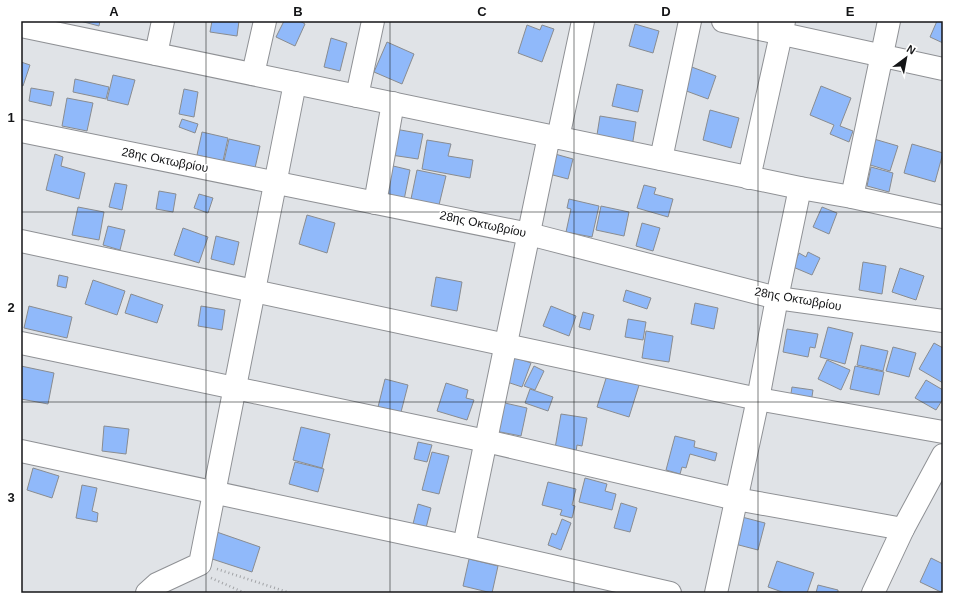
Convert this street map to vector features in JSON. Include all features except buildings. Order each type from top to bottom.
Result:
[{"type":"street","points":[[156,54],[163,21]]},
{"type":"street","points":[[253,74],[265,21]]},
{"type":"street","points":[[357,96],[373,21]]},
{"type":"street","points":[[464,546],[529,234],[583,21]]},
{"type":"street","points":[[661,159],[690,21]]},
{"type":"street","points":[[723,21],[782,27],[882,55],[943,69]]},
{"type":"street","points":[[852,197],[889,21]]},
{"type":"street","points":[[21,26],[64,28],[156,54],[943,217]]},
{"type":"street","points":[[749,178],[782,27]]},
{"type":"street","points":[[147,593],[157,584],[200,564],[295,83]]},
{"type":"street","points":[[375,203],[393,104]]},
{"type":"street","name":"28ης Οκτωβρίου","points":[[21,131],[529,234],[777,298],[943,321]]},
{"type":"street","points":[[716,593],[758,399],[800,188]]},
{"type":"street","points":[[21,241],[758,399],[943,432]]},
{"type":"street","points":[[21,343],[486,441],[736,499],[903,529]]},
{"type":"street","points":[[21,451],[464,546],[670,593]]},
{"type":"street","points":[[872,593],[903,529],[943,455]]},
{"type":"path","points":[[245,593],[198,571],[200,564],[290,593]]}]
